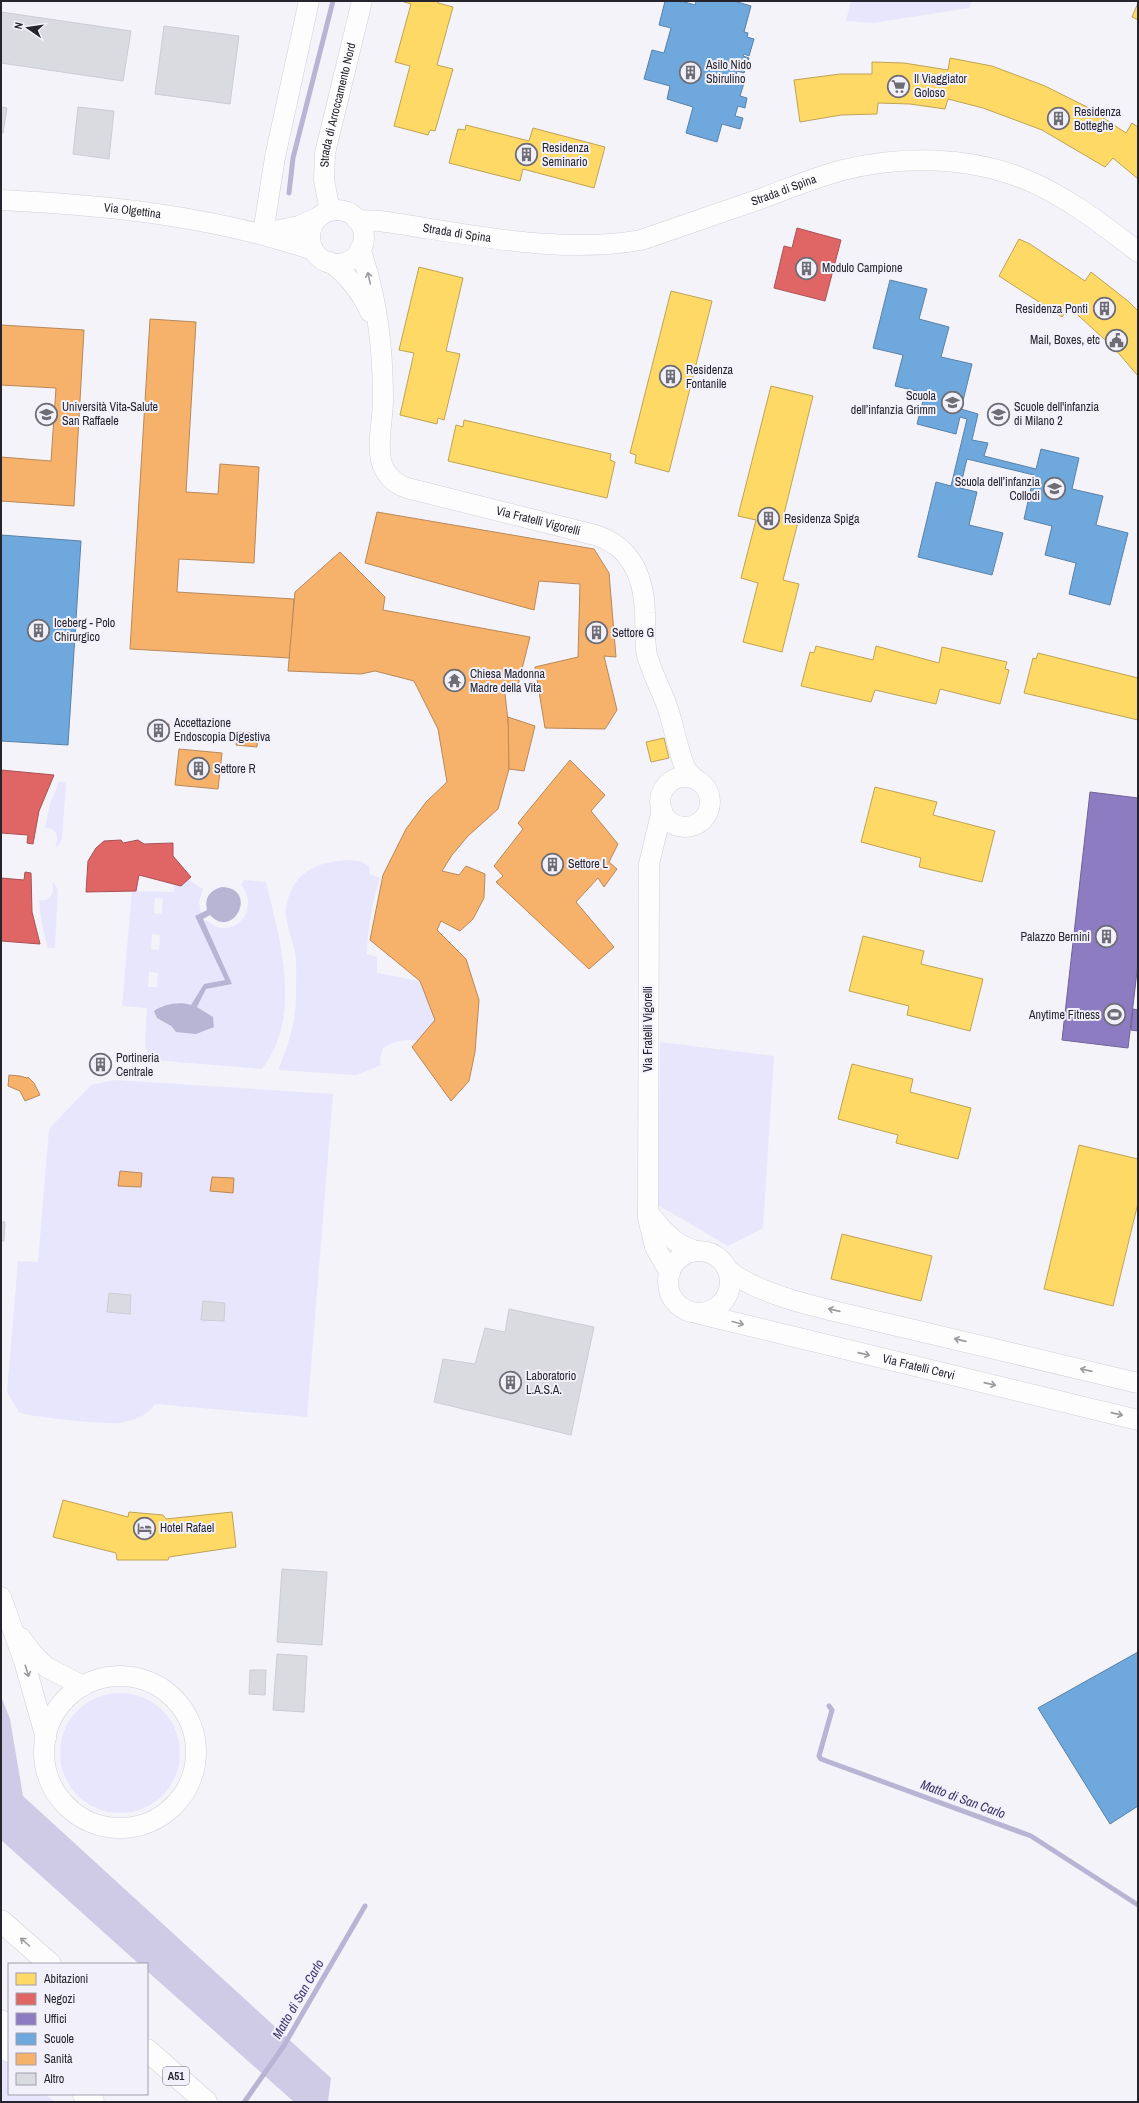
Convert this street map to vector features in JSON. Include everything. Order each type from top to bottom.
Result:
[{"type":"highway","points":[[1,1921],[49,1963]]},
{"type":"highway","name":"A51","points":[[148,2051],[206,2102]]},
{"type":"highway","points":[[85,2095],[93,2102]]},
{"type":"street","points":[[263,234],[275,157],[309,1]]},
{"type":"street","name":"Strada di Arroccamento Nord","points":[[323,215],[325,153],[362,1]]},
{"type":"street","name":"Strada di Spina","points":[[357,220],[554,244],[614,245],[641,240],[843,170],[897,161],[938,160],[958,162],[1005,173],[1039,186],[1086,212],[1138,252]]},
{"type":"street","name":"Via Olgettina","points":[[1,200],[137,212],[207,222],[263,234],[314,250]]},
{"type":"street","points":[[343,211],[350,213],[357,220],[363,235],[361,246],[355,256],[345,262],[330,262],[320,258],[314,250],[310,240],[310,231],[323,215],[343,211]]},
{"type":"street","name":"Via Olgettina","points":[[263,234],[299,226],[323,215]]},
{"type":"street","name":"Strada di Spina","points":[[361,246],[395,229],[411,226]]},
{"type":"street","name":"Via Fratelli Vigorelli","points":[[361,246],[371,284],[378,330],[383,400],[380,452],[386,472],[394,481],[407,488],[595,535],[610,541],[621,549],[630,560],[639,579],[644,599],[647,655],[669,711],[680,755],[687,771],[695,779]]},
{"type":"street","name":"Via Fratelli Vigorelli","points":[[330,262],[355,285],[378,330]]},
{"type":"street","name":"Via Fratelli Vigorelli","points":[[672,781],[679,767],[680,755]]},
{"type":"street","points":[[653,847],[669,830],[682,826],[691,826],[700,822],[708,811],[710,801],[708,791],[701,782],[695,779],[683,777],[672,781],[663,792],[661,798],[662,810],[668,819],[682,826]]},
{"type":"street","name":"Via Fratelli Vigorelli","points":[[662,810],[649,864],[648,1212],[652,1238],[670,1273]]},
{"type":"street","points":[[648,1212],[673,1241],[685,1248],[711,1253],[719,1258],[729,1271],[754,1287],[826,1308],[1138,1383]]},
{"type":"street","points":[[696,1251],[680,1258],[670,1273],[668,1287],[675,1302],[689,1312],[700,1314],[716,1309],[725,1300],[730,1288],[729,1271]]},
{"type":"street","name":"Via Fratelli Cervi","points":[[700,1314],[1138,1420]]},
{"type":"street","points":[[1,1597],[10,1621],[46,1738],[46,1766],[56,1792],[76,1813],[92,1822],[119,1828],[147,1823],[164,1814],[183,1794],[194,1768],[196,1745],[190,1722],[174,1699],[151,1683],[128,1677],[105,1678],[83,1686],[68,1697],[56,1712],[46,1738]]},
{"type":"street","points":[[10,1621],[32,1653],[46,1668],[83,1686]]},
{"type":"shaded area","points":[[851,1],[972,1],[969,8],[873,23],[846,21]]},
{"type":"shaded area","points":[[59,782],[66,782],[62,840],[57,847],[55,846],[57,839],[56,833],[52,829],[45,828],[50,804]]},
{"type":"shaded area","points":[[347,860],[360,861],[369,866],[370,875],[380,877],[371,915],[367,944],[367,954],[377,957],[377,973],[420,981],[435,1020],[417,1041],[399,1041],[383,1048],[380,1058],[381,1065],[356,1075],[278,1070],[292,1031],[296,1000],[296,958],[287,924],[286,913],[289,896],[300,878],[315,867],[325,863]]},
{"type":"shaded area","points":[[183,876],[203,889],[199,902],[201,913],[196,916],[225,980],[204,984],[191,1005],[157,1018],[171,1026],[176,1032],[214,1026],[213,1017],[197,1007],[206,989],[232,984],[203,919],[221,928],[232,927],[243,918],[248,905],[245,891],[241,885],[244,880],[266,882],[282,953],[285,977],[285,1002],[282,1026],[275,1048],[262,1069],[154,1060],[147,1051],[145,1045],[147,1008],[122,1006],[132,891],[174,892],[175,882]],"holes":[[[155,898],[163,899],[162,914],[154,913]],[[152,934],[160,935],[159,950],[151,949]],[[149,972],[158,973],[157,987],[148,987]]]},
{"type":"shaded area","points":[[52,883],[54,883],[58,890],[55,948],[48,948],[42,924],[39,900],[47,900],[51,896],[53,890]]},
{"type":"shaded area","points":[[222,887],[233,890],[239,895],[241,903],[239,911],[234,918],[227,922],[219,921],[210,915],[203,919],[232,984],[206,989],[197,1007],[213,1017],[214,1027],[196,1034],[176,1032],[171,1026],[157,1018],[154,1011],[172,1004],[182,1003],[191,1005],[204,984],[225,980],[195,916],[207,910],[207,898],[211,892]]},
{"type":"shaded area","points":[[660,1042],[774,1056],[763,1228],[728,1246],[658,1205]]},
{"type":"shaded area","points":[[115,1080],[333,1094],[307,1417],[155,1404],[149,1412],[136,1419],[126,1422],[86,1422],[37,1416],[19,1412],[7,1392],[18,1261],[38,1262],[49,1129],[91,1085]]},
{"type":"shaded area","points":[[120,1693],[132,1694],[143,1698],[153,1703],[162,1711],[170,1720],[175,1730],[179,1741],[179,1765],[175,1776],[170,1786],[162,1795],[153,1803],[143,1808],[132,1812],[120,1813],[108,1812],[97,1808],[87,1803],[78,1795],[70,1786],[65,1776],[61,1765],[60,1753],[61,1741],[65,1730],[70,1720],[78,1711],[87,1703],[97,1698],[108,1694]]},
{"type":"shaded area","points":[[1,1696],[10,1719],[23,1796],[331,2078],[328,2102],[294,2102],[148,1972],[148,1963],[138,1963],[1,1840]]},
{"type":"shaded area","points":[[1,2056],[8,2062],[8,2095],[46,2095],[54,2102],[4,2102],[1,2100]]},
{"type":"building: Abitazioni","points":[[401,1],[438,1],[438,3],[453,7],[437,65],[453,69],[435,131],[430,130],[428,135],[394,126],[410,66],[395,62],[411,4]]},
{"type":"building: Abitazioni","points":[[1138,3],[1138,20],[1132,17]]},
{"type":"building: Abitazioni","name":"Residenza Botteghe","points":[[950,58],[992,66],[1045,86],[1087,107],[1126,133],[1132,123],[1138,127],[1138,179],[1113,158],[1105,167],[1042,130],[983,108],[948,99],[945,109],[910,104],[878,103],[877,114],[841,115],[800,122],[794,80],[840,74],[872,74],[872,62],[904,63],[948,70]]},
{"type":"building: Abitazioni","name":"Residenza Seminario","points":[[466,125],[529,141],[533,128],[605,147],[594,188],[523,169],[520,181],[449,163],[458,129],[465,130]]},
{"type":"building: Abitazioni","name":"Residenza Ponti","points":[[1019,239],[1030,244],[1085,281],[1091,272],[1128,301],[1138,311],[1138,376],[1115,349],[1069,307],[1062,317],[999,276]]},
{"type":"building: Abitazioni","points":[[419,267],[463,278],[446,351],[460,354],[444,420],[438,418],[437,424],[400,415],[414,353],[399,350]]},
{"type":"building: Abitazioni","name":"Residenza Fontanile","points":[[671,291],[712,301],[669,472],[635,463],[636,455],[630,453]]},
{"type":"building: Abitazioni","name":"Residenza Spiga","points":[[771,386],[813,396],[783,518],[798,522],[783,580],[799,584],[782,652],[743,642],[758,583],[741,578],[756,520],[738,516]]},
{"type":"building: Abitazioni","points":[[464,420],[611,454],[610,460],[615,462],[607,498],[448,461],[456,425],[463,427]]},
{"type":"building: Abitazioni","points":[[816,646],[873,660],[876,646],[939,663],[942,647],[1007,662],[1005,669],[1009,670],[1000,704],[940,689],[936,704],[875,690],[871,702],[801,686],[810,652],[814,653]]},
{"type":"building: Abitazioni","points":[[1038,653],[1138,678],[1138,720],[1024,693],[1033,658],[1036,659]]},
{"type":"building: Abitazioni","points":[[664,738],[669,758],[651,762],[646,742]]},
{"type":"building: Abitazioni","points":[[875,787],[937,802],[933,815],[995,831],[982,882],[919,867],[921,858],[861,842]]},
{"type":"building: Abitazioni","points":[[863,936],[924,951],[921,964],[983,979],[970,1031],[907,1015],[909,1006],[849,991]]},
{"type":"building: Abitazioni","points":[[852,1064],[913,1079],[910,1092],[971,1108],[958,1159],[896,1143],[898,1135],[838,1119]]},
{"type":"building: Abitazioni","points":[[1079,1145],[1138,1159],[1138,1203],[1113,1306],[1044,1289]]},
{"type":"building: Abitazioni","points":[[842,1234],[932,1256],[921,1301],[831,1279]]},
{"type":"building: Abitazioni","name":"Hotel Rafael","points":[[63,1500],[128,1517],[129,1512],[163,1515],[166,1519],[232,1512],[236,1547],[169,1557],[168,1560],[117,1560],[116,1553],[53,1537]]},
{"type":"building: Negozi","name":"Modulo Campione","points":[[797,228],[841,240],[825,301],[774,288],[784,246],[792,248]]},
{"type":"building: Negozi","points":[[1,770],[54,775],[39,811],[33,844],[27,843],[28,835],[1,833]]},
{"type":"building: Negozi","points":[[121,840],[123,843],[138,840],[144,844],[173,843],[173,856],[191,877],[181,886],[139,875],[136,891],[86,892],[88,861],[96,848],[104,841]]},
{"type":"building: Negozi","points":[[25,872],[31,873],[32,912],[40,944],[1,941],[1,878],[24,880]]},
{"type":"building: Uffici","name":"Palazzo Bernini","points":[[1090,792],[1138,798],[1138,963],[1128,1048],[1062,1040]]},
{"type":"building: Uffici","points":[[1133,1009],[1138,1010],[1138,1031],[1131,1030]]},
{"type":"building: Scuole","name":"Asilo Nido Sbirulino","points":[[665,1],[681,1],[695,5],[696,1],[734,1],[751,6],[744,32],[748,33],[747,37],[754,39],[749,56],[744,54],[743,56],[749,58],[744,73],[737,71],[735,80],[744,83],[740,96],[747,98],[745,108],[738,106],[735,116],[743,118],[740,129],[722,124],[717,142],[686,133],[693,107],[667,99],[670,86],[644,79],[652,50],[664,53],[671,28],[659,25]]},
{"type":"building: Scuole","points":[[890,280],[927,289],[919,319],[949,327],[941,357],[972,364],[961,409],[978,414],[972,440],[988,443],[984,456],[1036,469],[1041,449],[1079,458],[1072,489],[1103,496],[1096,525],[1128,533],[1110,605],[1069,594],[1076,563],[1045,555],[1052,526],[1024,519],[1034,475],[967,459],[960,488],[977,492],[969,525],[1003,533],[992,575],[918,557],[936,482],[951,486],[967,419],[960,417],[956,434],[917,424],[925,393],[895,386],[903,355],[873,348]]},
{"type":"building: Scuole","name":"Iceberg - Polo Chirurgico","points":[[1,535],[81,541],[68,745],[1,741]]},
{"type":"building: Scuole","points":[[1138,1652],[1138,1806],[1110,1824],[1038,1708]]},
{"type":"building: Sanità","points":[[150,319],[196,322],[186,492],[218,494],[220,464],[259,467],[254,563],[179,559],[177,592],[294,599],[290,658],[130,649]]},
{"type":"building: Sanità","points":[[1,325],[84,330],[74,506],[1,501],[1,457],[51,461],[56,388],[1,385]]},
{"type":"building: Sanità","name":"Settore G","points":[[377,512],[594,549],[609,573],[616,657],[604,656],[617,710],[605,729],[545,728],[535,667],[578,657],[580,584],[539,581],[534,610],[365,563]]},
{"type":"building: Sanità","points":[[340,552],[385,597],[383,610],[530,637],[517,689],[504,685],[509,730],[509,769],[498,809],[468,836],[452,855],[442,871],[459,875],[466,866],[485,874],[484,898],[473,919],[460,931],[441,921],[437,930],[466,959],[479,1000],[475,1052],[469,1081],[451,1101],[412,1047],[435,1020],[420,981],[370,940],[383,875],[406,829],[426,802],[447,782],[438,729],[414,681],[375,671],[361,674],[288,671],[295,592]]},
{"type":"building: Sanità","points":[[508,717],[535,726],[524,771],[509,769]]},
{"type":"building: Sanità","name":"Accettazione Endoscopia Digestiva","points":[[149,723],[169,724],[168,737],[148,735]]},
{"type":"building: Sanità","points":[[237,732],[258,733],[257,747],[236,745]]},
{"type":"building: Sanità","name":"Settore R","points":[[179,749],[222,753],[218,789],[175,785]]},
{"type":"building: Sanità","name":"Settore L","points":[[570,760],[605,795],[591,811],[618,844],[609,862],[617,869],[604,887],[598,878],[576,902],[614,947],[589,969],[496,882],[503,876],[494,866],[523,829],[518,823]]},
{"type":"building: Sanità","name":"Portineria Centrale","points":[[95,1059],[106,1060],[105,1071],[94,1069]]},
{"type":"building: Sanità","points":[[9,1075],[28,1077],[34,1083],[40,1095],[25,1101],[20,1091],[8,1086]]},
{"type":"building: Sanità","points":[[120,1171],[142,1173],[141,1187],[118,1186]]},
{"type":"building: Sanità","points":[[212,1177],[234,1178],[233,1193],[210,1191]]},
{"type":"building: Altro","points":[[1,12],[131,31],[123,81],[1,63]]},
{"type":"building: Altro","points":[[164,26],[239,36],[230,104],[155,94]]},
{"type":"building: Altro","points":[[1,107],[7,108],[3,133],[1,133]]},
{"type":"building: Altro","points":[[78,107],[114,111],[109,159],[73,154]]},
{"type":"building: Altro","points":[[1,1222],[5,1222],[4,1241],[1,1241]]},
{"type":"building: Altro","points":[[109,1293],[131,1295],[130,1314],[107,1312]]},
{"type":"building: Altro","points":[[203,1301],[225,1303],[224,1321],[201,1320]]},
{"type":"building: Altro","name":"Laboratorio L.A.S.A.","points":[[509,1309],[594,1327],[571,1435],[434,1402],[443,1359],[475,1364],[485,1328],[505,1332]]},
{"type":"building: Altro","points":[[282,1569],[327,1572],[322,1645],[277,1642]]},
{"type":"building: Altro","points":[[277,1654],[307,1656],[304,1712],[273,1710]]},
{"type":"building: Altro","points":[[250,1670],[266,1670],[265,1695],[249,1694]]},
{"type":"waterway","points":[[289,193],[293,158],[333,1]]},
{"type":"waterway","name":"Matto di San Carlo","points":[[829,1706],[832,1710],[819,1756],[821,1759],[1031,1836],[1138,1905]]},
{"type":"waterway","name":"Matto di San Carlo","points":[[245,2101],[283,2047],[365,1906]]},
{"type":"place","name":"Asilo Nido Sbirulino","points":[[691,72]]},
{"type":"place","name":"Il Viaggiator Goloso","points":[[898,86]]},
{"type":"place","name":"Residenza Botteghe","points":[[1058,119]]},
{"type":"place","name":"Residenza Seminario","points":[[527,155]]},
{"type":"place","name":"Modulo Campione","points":[[806,268]]},
{"type":"place","name":"Residenza Ponti","points":[[1104,309]]},
{"type":"place","name":"Mail, Boxes, etc","points":[[1116,340]]},
{"type":"place","name":"Residenza Fontanile","points":[[671,377]]},
{"type":"place","name":"Scuola dell’infanzia Grimm","points":[[952,403]]},
{"type":"place","name":"Università Vita-Salute San Raffaele","points":[[47,414]]},
{"type":"place","name":"Scuole dell'infanzia di Milano 2","points":[[998,414]]},
{"type":"place","name":"Scuola dell’infanzia Collodi","points":[[1055,489]]},
{"type":"place","name":"Residenza Spiga","points":[[769,519]]},
{"type":"place","name":"Iceberg - Polo Chirurgico","points":[[38,630]]},
{"type":"place","name":"Settore G","points":[[596,633]]},
{"type":"place","name":"Chiesa Madonna Madre della Vita","points":[[454,681]]},
{"type":"place","name":"Accettazione Endoscopia Digestiva","points":[[158,730]]},
{"type":"place","name":"Settore R","points":[[198,769]]},
{"type":"place","name":"Settore L","points":[[553,864]]},
{"type":"place","name":"Palazzo Bernini","points":[[1106,937]]},
{"type":"place","name":"Anytime Fitness","points":[[1115,1015]]},
{"type":"place","name":"Portineria Centrale","points":[[100,1065]]},
{"type":"place","name":"Laboratorio L.A.S.A.","points":[[510,1383]]},
{"type":"place","name":"Hotel Rafael","points":[[145,1528]]}]
